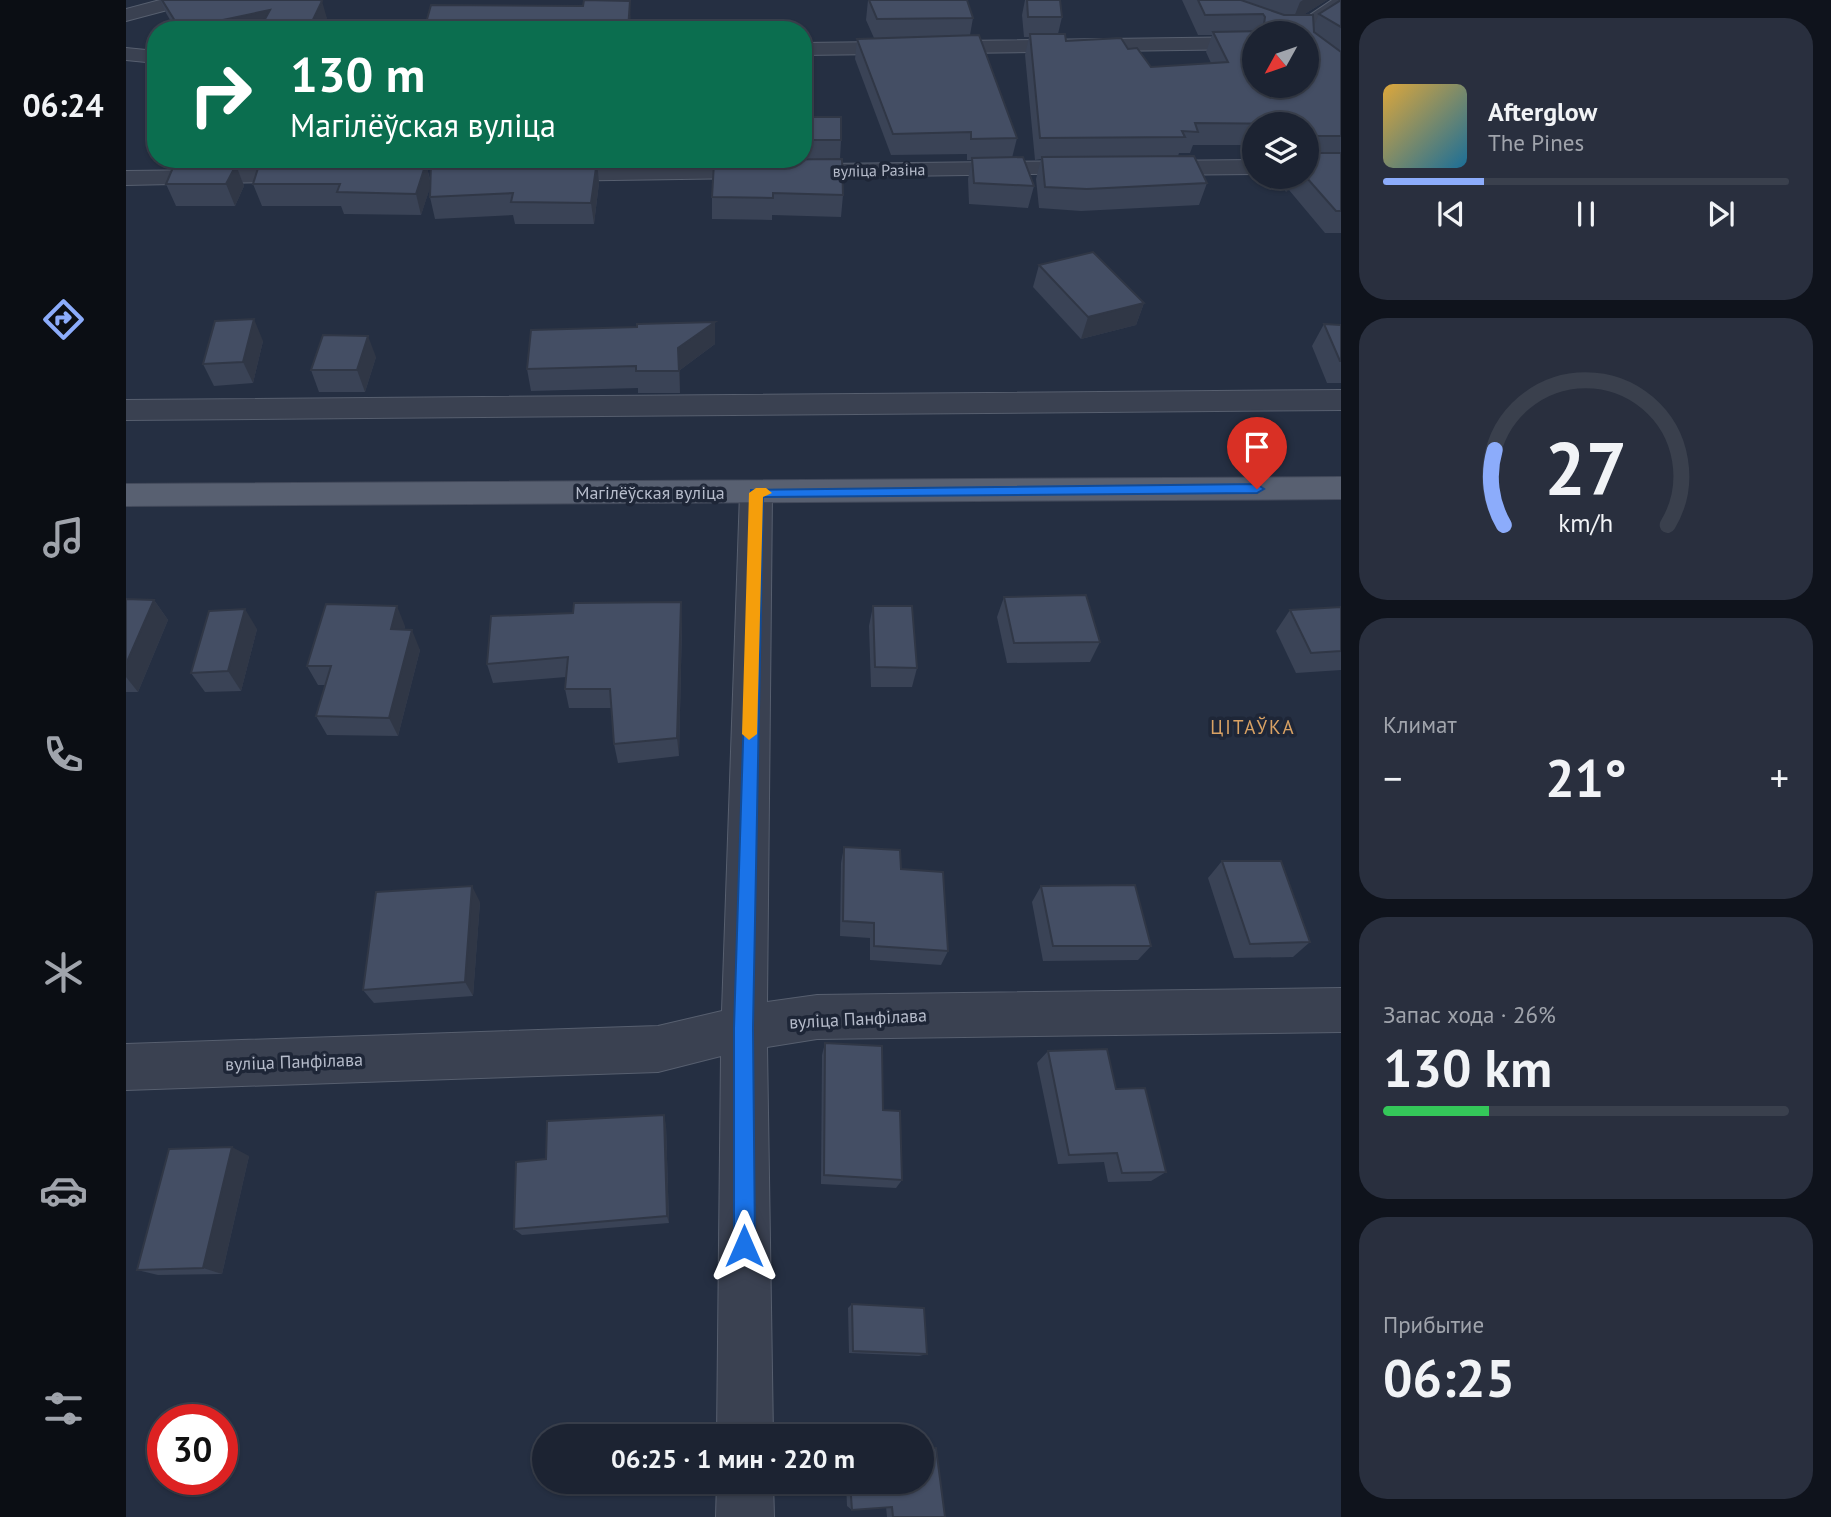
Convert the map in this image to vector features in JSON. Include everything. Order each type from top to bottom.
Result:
[{"type":"main road","name":"Магілёўская вуліца","points":[[126,495],[1341,488]]},
{"type":"street","points":[[126,15],[183,0]]},
{"type":"street","points":[[1320,21],[1341,3]]},
{"type":"street","points":[[812,49],[1242,43]]},
{"type":"street","points":[[126,54],[147,56]]},
{"type":"street","name":"вуліца Разіна","points":[[516,174],[1242,167]]},
{"type":"street","points":[[126,178],[335,176]]},
{"type":"street","points":[[126,410],[1341,400]]},
{"type":"street","points":[[745,1424],[744,1028],[756,493]]},
{"type":"street","name":"вуліца Панфілава","points":[[126,1068],[658,1049],[744,1028],[817,1017],[1341,1010]]},
{"type":"street","points":[[745,1494],[746,1517]]},
{"type":"building","points":[[162,0],[322,1],[312,21],[264,21],[270,10],[218,21],[175,21]]},
{"type":"building","points":[[584,0],[630,1],[629,21],[427,21],[431,5],[583,6]]},
{"type":"building","points":[[869,0],[967,0],[973,18],[877,19]]},
{"type":"building","points":[[1027,0],[1060,0],[1062,17],[1028,17]]},
{"type":"building","points":[[1198,0],[1241,0],[1284,15],[1313,15],[1313,21],[1264,21],[1263,14],[1205,15]]},
{"type":"building","points":[[1341,0],[1341,27],[1319,14]]},
{"type":"building","points":[[1242,31],[1242,98],[1320,98],[1320,36],[1341,52],[1341,136],[1319,136],[1319,112],[1242,112],[1242,123],[1195,123],[1198,132],[1182,131],[1185,137],[1040,138],[1030,34],[1065,34],[1066,41],[1121,38],[1128,49],[1137,48],[1151,67],[1228,62],[1213,32]]},
{"type":"building","points":[[979,35],[1017,138],[971,139],[971,132],[893,134],[857,39]]},
{"type":"building","points":[[812,117],[841,117],[841,140],[812,140]]},
{"type":"building","points":[[1319,153],[1341,153],[1341,211],[1336,211],[1317,189],[1319,189]]},
{"type":"building","points":[[1194,156],[1207,183],[1087,189],[1045,187],[1042,157]]},
{"type":"building","points":[[1023,157],[1034,186],[974,183],[972,158]]},
{"type":"building","points":[[812,159],[842,159],[843,195],[773,193],[773,198],[712,197],[714,168],[812,168]]},
{"type":"building","points":[[173,168],[234,168],[226,184],[166,184]]},
{"type":"building","points":[[258,168],[424,168],[416,194],[337,192],[340,184],[253,184]]},
{"type":"building","points":[[431,168],[596,168],[591,203],[511,202],[513,193],[430,197]]},
{"type":"building","points":[[1093,252],[1144,303],[1088,317],[1039,265]]},
{"type":"building","points":[[254,319],[243,362],[203,364],[215,321]]},
{"type":"building","points":[[715,322],[678,348],[679,371],[636,371],[636,366],[527,369],[531,330]]},
{"type":"building","points":[[1324,324],[1341,325],[1341,361],[1340,361]]},
{"type":"building","points":[[323,335],[368,336],[357,370],[311,370]]},
{"type":"building","points":[[1086,595],[1100,642],[1014,643],[1004,597]]},
{"type":"building","points":[[126,599],[154,600],[126,664]]},
{"type":"building","points":[[681,602],[677,738],[614,744],[610,689],[565,689],[568,657],[487,664],[491,616],[573,613],[574,603]]},
{"type":"building","points":[[326,604],[397,606],[391,629],[412,630],[389,718],[316,716],[331,666],[307,666]]},
{"type":"building","points":[[873,606],[912,606],[917,668],[875,667]]},
{"type":"building","points":[[1341,607],[1341,651],[1311,653],[1290,610]]},
{"type":"building","points":[[245,609],[228,671],[191,673],[209,611]]},
{"type":"building","points":[[844,847],[900,850],[901,869],[943,872],[948,951],[874,946],[874,923],[843,921]]},
{"type":"building","points":[[1222,861],[1281,861],[1310,942],[1250,944]]},
{"type":"building","points":[[1135,885],[1151,946],[1053,946],[1041,886]]},
{"type":"building","points":[[472,886],[465,982],[363,990],[376,892]]},
{"type":"building","points":[[825,1043],[882,1046],[883,1110],[900,1111],[902,1180],[824,1175]]},
{"type":"building","points":[[1107,1049],[1116,1089],[1145,1088],[1166,1172],[1122,1173],[1117,1153],[1069,1155],[1048,1051]]},
{"type":"building","points":[[664,1115],[667,1216],[514,1229],[516,1162],[546,1159],[547,1121]]},
{"type":"building","points":[[232,1147],[203,1268],[137,1270],[169,1149]]},
{"type":"building","points":[[852,1304],[924,1308],[927,1354],[853,1351]]},
{"type":"building","points":[[934,1448],[945,1517],[893,1517],[892,1507],[852,1510],[851,1494],[934,1494]]},
{"type":"slow traffic","points":[[749,734],[756,493],[766,493]]},
{"type":"district","name":"ЦІТАЎКА","points":[[1253,727]]},
{"type":"route","points":[[744,1246],[744,1028],[756,493],[1257,489]]}]
